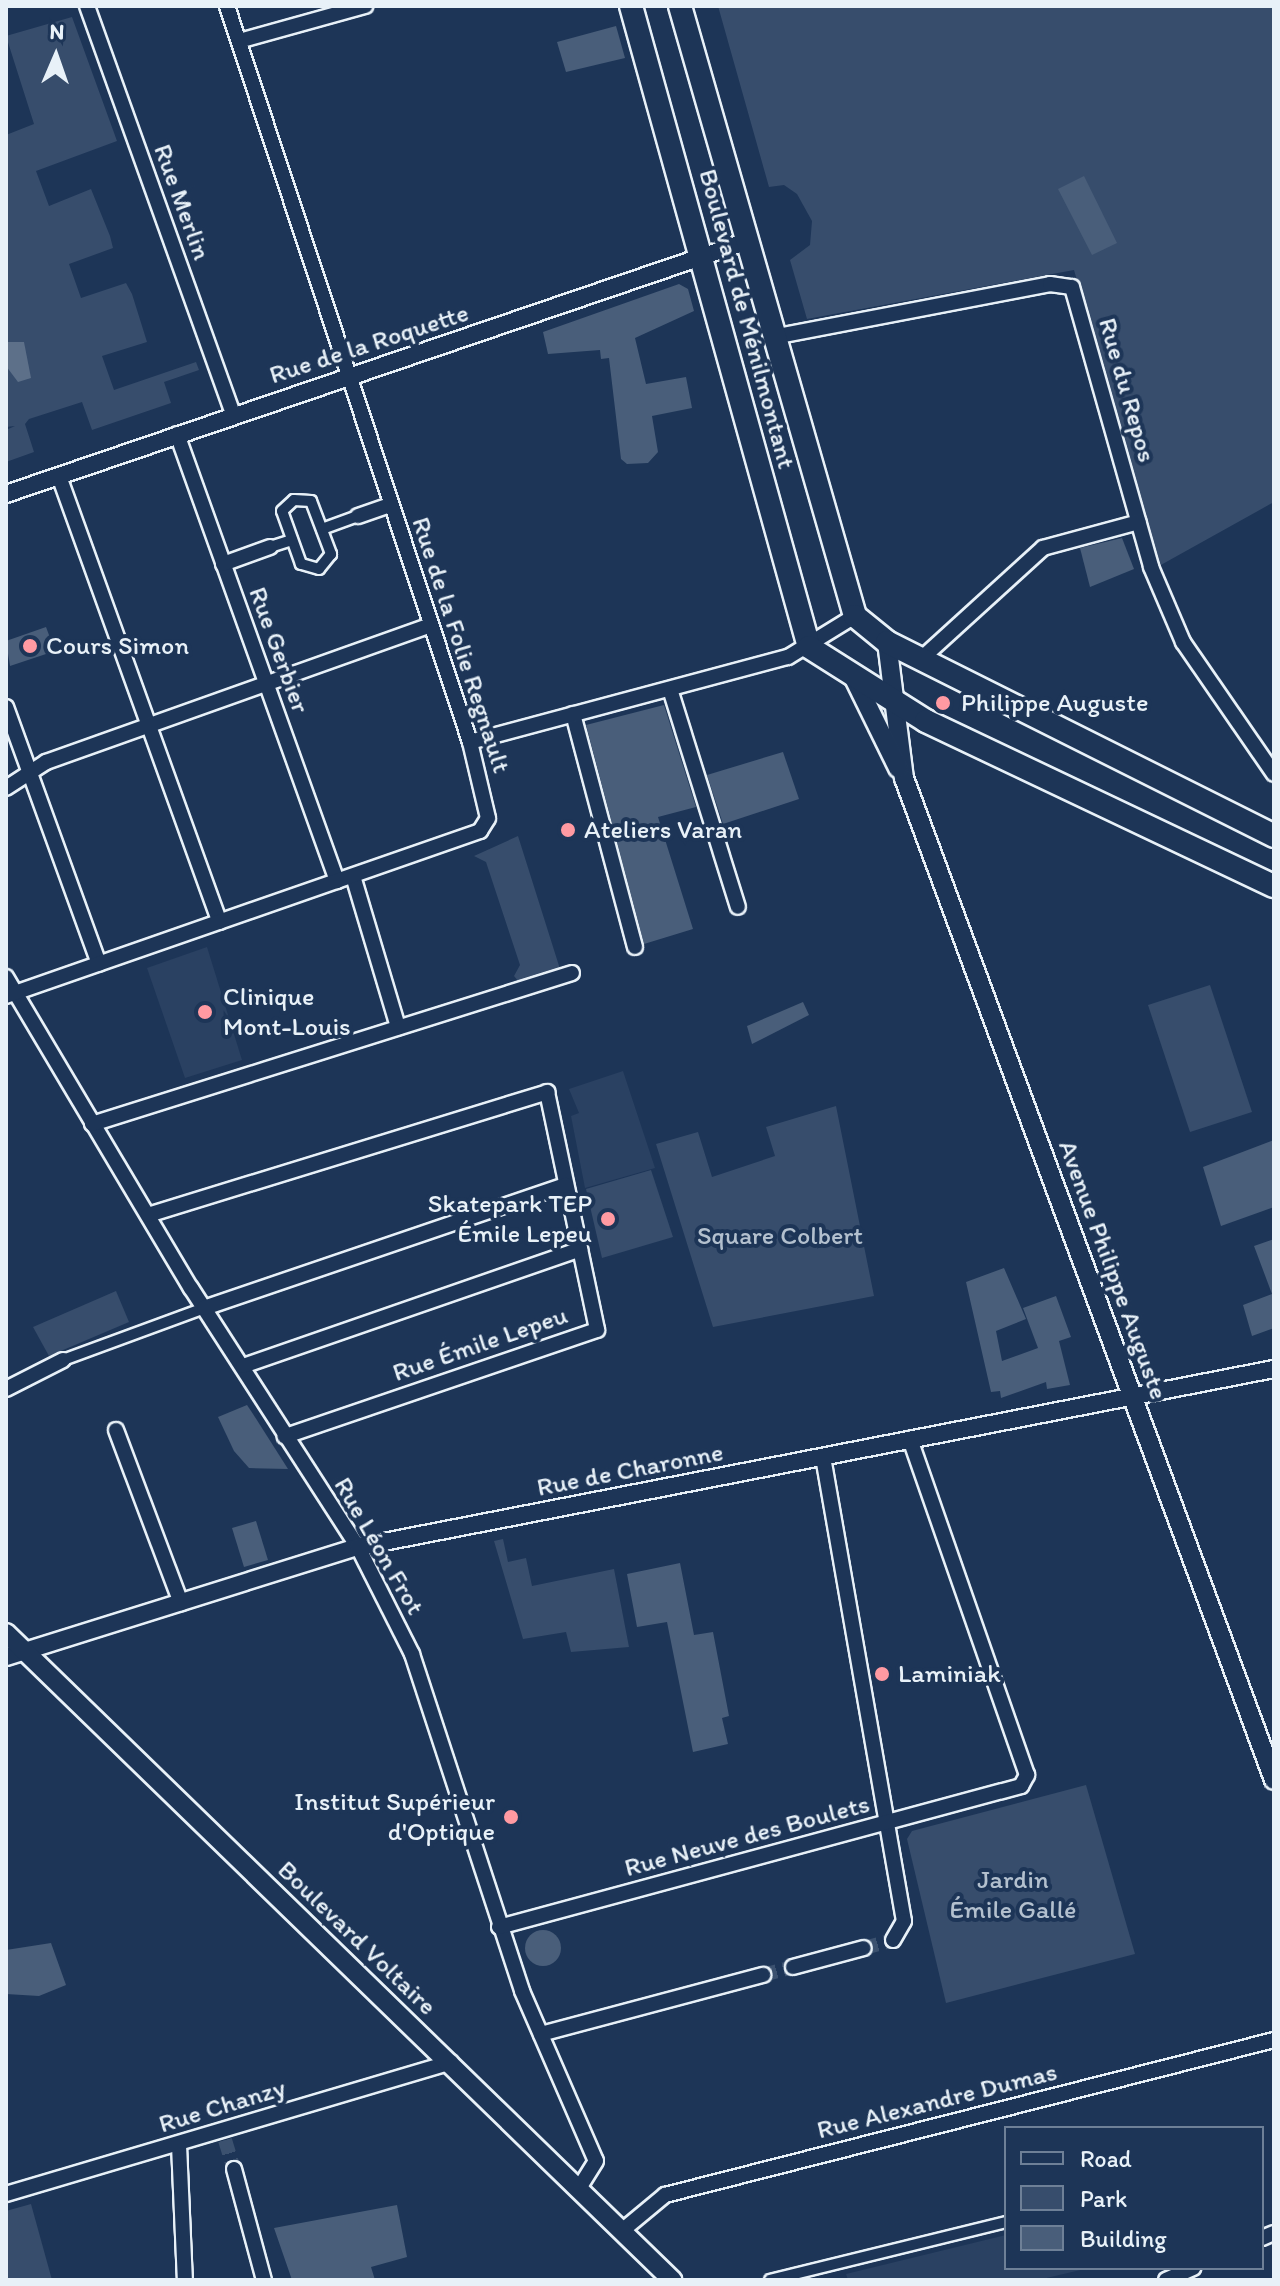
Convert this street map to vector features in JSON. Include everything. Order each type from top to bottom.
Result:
[{"type":"main road","name":"Boulevard de Ménilmontant","points":[[631,6],[809,647]]},
{"type":"main road","name":"Boulevard de Ménilmontant","points":[[680,6],[855,616]]},
{"type":"main road","points":[[855,616],[887,642],[1273,833]]},
{"type":"main road","name":"Avenue Philippe Auguste","points":[[887,642],[904,778]]},
{"type":"main road","points":[[809,647],[893,696],[926,721],[1274,886]]},
{"type":"main road","name":"Avenue Philippe Auguste","points":[[852,674],[904,778],[1274,1780]]},
{"type":"main road","name":"Boulevard Voltaire","points":[[6,1633],[580,2187],[672,2280]]},
{"type":"street","name":"Rue Merlin","points":[[87,6],[233,414]]},
{"type":"street","name":"Rue de la Folie Regnault","points":[[11,995],[480,831],[487,805],[470,742],[227,6]]},
{"type":"street","points":[[239,41],[365,6]]},
{"type":"street","name":"Rue de la Roquette","points":[[6,494],[233,414],[748,241]]},
{"type":"street","name":"Rue du Repos","points":[[773,337],[1067,285],[1075,293],[1139,522],[1183,642],[1274,774]]},
{"type":"street","name":"Rue Gerbier","points":[[177,434],[337,881]]},
{"type":"street","points":[[59,476],[220,922]]},
{"type":"street","points":[[294,500],[311,501],[322,529],[331,554],[319,569],[301,564],[282,511],[294,500]]},
{"type":"street","points":[[322,529],[390,505]]},
{"type":"street","points":[[921,659],[1043,548],[1139,522]]},
{"type":"street","points":[[223,564],[292,540]]},
{"type":"street","points":[[470,742],[670,689],[809,647],[855,616]]},
{"type":"street","points":[[6,788],[29,772],[147,726],[430,625]]},
{"type":"street","points":[[670,689],[738,907]]},
{"type":"street","points":[[6,707],[99,964]]},
{"type":"street","points":[[573,714],[635,947]]},
{"type":"street","points":[[353,876],[398,1027]]},
{"type":"street","points":[[92,1124],[572,973]]},
{"type":"street","name":"Rue Léon Frot","points":[[6,977],[11,995],[204,1308],[358,1547],[412,1654],[499,1927],[596,2161],[580,2187]]},
{"type":"street","name":"Rue Émile Lepeu","points":[[148,1215],[547,1092],[597,1330],[285,1436]]},
{"type":"street","points":[[6,1389],[63,1360],[204,1308],[566,1185]]},
{"type":"street","points":[[243,1366],[580,1249]]},
{"type":"street","name":"Rue de Charonne","points":[[6,1657],[358,1547],[1274,1369]]},
{"type":"street","points":[[116,1430],[181,1603]]},
{"type":"street","name":"Rue Neuve des Boulets","points":[[499,1927],[1021,1786],[1027,1775],[910,1439]]},
{"type":"street","points":[[823,1457],[904,1921],[893,1940]]},
{"type":"street","points":[[793,1967],[864,1948]]},
{"type":"street","points":[[541,2034],[763,1975]]},
{"type":"street","name":"Rue Alexandre Dumas","points":[[623,2230],[665,2195],[1274,2040]]},
{"type":"street","name":"Rue Chanzy","points":[[6,2194],[224,2135],[451,2062]]},
{"type":"street","points":[[179,2145],[185,2280]]},
{"type":"street","points":[[234,2169],[264,2280]]},
{"type":"street","points":[[770,2280],[1004,2222]]},
{"type":"street","points":[[1166,2280],[1188,2270]]},
{"type":"shaded area","points":[[8,342],[24,342],[31,378],[18,382],[6,366]]},
{"type":"shaded area","name":"Clinique Mont-Louis","points":[[207,947],[242,1060],[185,1078],[147,968]]},
{"type":"shaded area","points":[[623,1071],[655,1168],[585,1188],[571,1116],[579,1113],[569,1089]]},
{"type":"shaded area","points":[[1004,2235],[1004,2270],[1080,2270],[1038,2280],[848,2280],[846,2274]]},
{"type":"green space","points":[[718,6],[1274,6],[1274,502],[1159,566],[1074,270],[807,319],[790,260],[810,245],[812,221],[797,194],[784,185],[769,187]]},
{"type":"green space","points":[[72,17],[117,141],[36,171],[49,206],[91,189],[110,236],[113,248],[69,264],[81,298],[126,283],[132,294],[147,342],[102,356],[114,390],[196,362],[199,370],[164,382],[171,403],[92,430],[82,402],[29,419],[25,424],[34,452],[6,462],[6,430],[15,426],[6,427],[6,135],[34,124],[6,36]]},
{"type":"green space","points":[[518,836],[560,969],[519,982],[514,976],[520,965],[486,862],[474,856]]},
{"type":"green space","points":[[1210,985],[1252,1112],[1190,1132],[1148,1005]]},
{"type":"green space","name":"Square Colbert","points":[[836,1106],[874,1296],[713,1327],[656,1144],[698,1132],[712,1177],[775,1156],[766,1127]]},
{"type":"green space","points":[[651,1170],[673,1237],[602,1258],[586,1189]]},
{"type":"green space","points":[[116,1291],[129,1322],[49,1356],[33,1327]]},
{"type":"green space","points":[[503,1539],[508,1562],[526,1558],[532,1586],[614,1569],[629,1647],[571,1652],[566,1632],[523,1639],[494,1541]]},
{"type":"green space","name":"Jardin Émile Gallé","points":[[1086,1785],[1135,1954],[946,2003],[907,1839],[912,1831]]},
{"type":"green space","points":[[31,2204],[52,2280],[6,2280],[6,2211]]},
{"type":"building","points":[[616,26],[625,58],[566,72],[557,42]]},
{"type":"building","points":[[1084,176],[1117,243],[1092,255],[1058,189]]},
{"type":"building","points":[[679,284],[688,289],[694,311],[635,338],[646,384],[686,377],[692,408],[652,416],[658,452],[648,463],[627,464],[621,459],[609,358],[601,359],[600,350],[548,354],[543,332]]},
{"type":"building","points":[[1122,538],[1134,569],[1090,587],[1080,548]]},
{"type":"building","name":"Cours Simon","points":[[46,627],[55,651],[10,666],[6,641]]},
{"type":"building","points":[[664,705],[696,807],[658,817],[693,929],[644,944],[586,725]]},
{"type":"building","points":[[783,752],[799,799],[723,824],[707,775]]},
{"type":"building","points":[[803,1002],[809,1015],[752,1044],[747,1026]]},
{"type":"building","points":[[1274,1140],[1274,1207],[1221,1226],[1203,1167]]},
{"type":"building","points":[[1274,1239],[1274,1328],[1252,1336],[1243,1305],[1272,1294],[1254,1246]]},
{"type":"building","points":[[1004,1268],[1026,1319],[996,1331],[1002,1361],[1038,1348],[1023,1308],[1056,1296],[1071,1337],[1059,1341],[1070,1385],[1047,1389],[1046,1382],[1001,1398],[1000,1391],[991,1392],[966,1282]]},
{"type":"building","points":[[247,1405],[288,1469],[249,1468],[234,1451],[218,1417]]},
{"type":"building","points":[[256,1521],[268,1560],[244,1567],[232,1528]]},
{"type":"building","points":[[680,1563],[694,1635],[713,1632],[729,1716],[722,1718],[728,1744],[693,1752],[667,1622],[637,1627],[627,1574]]},
{"type":"building","points":[[543,1930],[556,1935],[561,1948],[556,1961],[543,1966],[530,1961],[525,1948],[530,1935]]},
{"type":"building","points":[[51,1943],[66,1985],[39,1996],[6,1994],[6,1950]]},
{"type":"building","points":[[397,2205],[407,2257],[371,2267],[375,2280],[292,2280],[274,2228]]},
{"type":"tunnel","points":[[864,1948],[893,1940]]},
{"type":"tunnel","points":[[763,1975],[793,1967]]},
{"type":"tunnel","points":[[225,2140],[234,2169]]},
{"type":"place","name":"Cours Simon","points":[[30,646]]},
{"type":"place","name":"Philippe Auguste","points":[[943,703]]},
{"type":"place","name":"Ateliers Varan","points":[[568,830]]},
{"type":"place","name":"Clinique Mont-Louis","points":[[205,1012]]},
{"type":"place","name":"Skatepark TEP Émile Lepeu","points":[[608,1219]]},
{"type":"place","name":"Laminiak","points":[[882,1674]]},
{"type":"place","name":"Institut Supérieur d'Optique","points":[[511,1817]]}]
